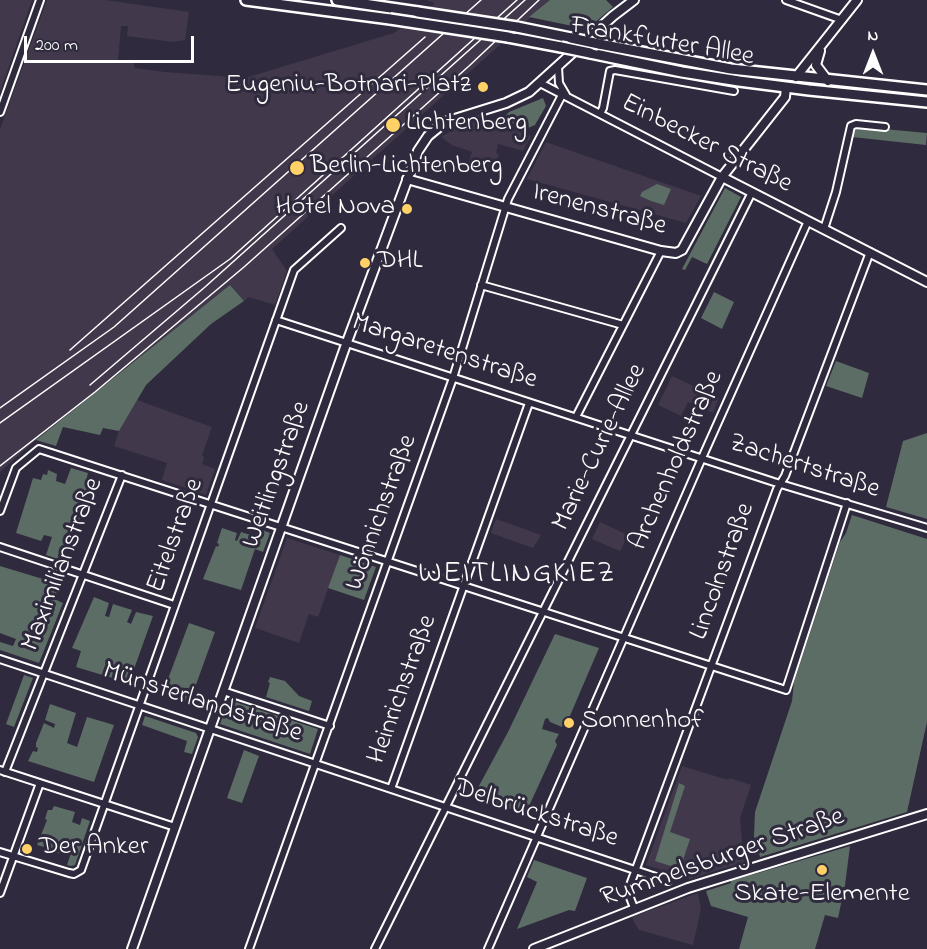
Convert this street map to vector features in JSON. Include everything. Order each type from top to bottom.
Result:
[{"type":"main road","name":"Frankfurter Allee","points":[[246,0],[508,37],[682,72],[786,87],[927,102]]},
{"type":"main road","name":"Frankfurter Allee","points":[[337,0],[517,27],[694,63],[796,78],[927,90]]},
{"type":"street","points":[[0,112],[40,0]]},
{"type":"street","name":"Weitlingstraße","points":[[132,949],[418,151],[436,128],[452,120],[512,101],[540,83],[613,16],[634,0]]},
{"type":"street","points":[[786,0],[842,20]]},
{"type":"street","points":[[796,78],[857,0]]},
{"type":"street","points":[[822,47],[816,65],[828,81]]},
{"type":"street","points":[[558,68],[559,83],[565,96]]},
{"type":"street","name":"Frankfurter Allee","points":[[600,114],[610,71],[615,70],[734,91]]},
{"type":"street","name":"Einbecker Straße","points":[[540,83],[927,282]]},
{"type":"street","points":[[722,177],[785,97],[786,87]]},
{"type":"street","name":"Wönnichstraße","points":[[249,949],[453,378],[505,207],[565,96]]},
{"type":"street","points":[[824,229],[836,192],[851,126],[856,124],[885,127]]},
{"type":"street","name":"Irenenstraße","points":[[407,179],[676,253],[682,250],[722,177]]},
{"type":"street","name":"Marie-Curie-Allee","points":[[375,949],[752,192]]},
{"type":"street","name":"Archenholdstraße","points":[[488,949],[808,221]]},
{"type":"street","name":"Eitelstraße","points":[[13,856],[74,874],[81,870],[295,268],[341,228]]},
{"type":"street","points":[[576,417],[662,251]]},
{"type":"street","name":"Lincolnstraße","points":[[634,908],[629,895],[635,870],[870,252]]},
{"type":"street","points":[[481,285],[623,326]]},
{"type":"street","name":"Margaretenstraße","points":[[276,320],[600,425]]},
{"type":"street","name":"Heinrichstraße","points":[[391,789],[529,403]]},
{"type":"street","name":"Zachertstraße","points":[[600,425],[927,528]]},
{"type":"street","points":[[0,511],[16,468],[39,449],[786,690],[847,503]]},
{"type":"street","name":"Maximilianstraße","points":[[3,771],[44,674],[122,475]]},
{"type":"street","points":[[0,547],[174,605]]},
{"type":"street","name":"Münsterlandstraße","points":[[0,659],[391,789]]},
{"type":"street","points":[[223,691],[330,726]]},
{"type":"street","points":[[3,771],[175,827]]},
{"type":"street","points":[[0,893],[40,783]]},
{"type":"street","name":"Delbrückstraße","points":[[391,789],[668,881]]},
{"type":"street","name":"Rummelsburger Straße","points":[[534,949],[634,908],[712,880],[927,814]]},
{"type":"street","points":[[0,852],[13,856]]},
{"type":"shaded area","points":[[0,0],[32,0],[0,92]]},
{"type":"shaded area","points":[[47,0],[105,0],[189,12],[185,40],[173,42],[127,36],[128,26],[121,26],[118,61],[133,62],[135,68],[245,78],[394,33],[435,3],[426,0],[550,0],[272,249],[287,271],[275,305],[249,297],[244,301],[230,285],[36,440],[0,472],[0,129]]},
{"type":"shaded area","points":[[481,119],[531,136],[523,151],[498,144],[496,153],[499,154],[495,169],[469,162],[472,152],[452,145],[441,137],[458,127]]},
{"type":"shaded area","points":[[546,142],[701,196],[686,223],[527,179]]},
{"type":"shaded area","points":[[672,376],[719,398],[713,413],[688,402],[681,416],[658,405]]},
{"type":"shaded area","points":[[137,400],[212,427],[202,455],[204,458],[202,464],[215,469],[206,495],[162,480],[167,463],[114,446],[119,431]]},
{"type":"shaded area","points":[[496,519],[541,535],[533,548],[491,533]]},
{"type":"shaded area","points":[[600,522],[628,535],[620,551],[592,539]]},
{"type":"shaded area","points":[[287,538],[340,555],[318,617],[309,614],[299,643],[255,628]]},
{"type":"shaded area","points":[[682,766],[751,785],[740,818],[744,862],[690,879],[646,865]]},
{"type":"shaded area","points":[[698,893],[701,909],[693,945],[639,930],[634,922],[632,917]]},
{"type":"green space","points":[[550,0],[606,0],[613,7],[587,29],[529,17]]},
{"type":"green space","points":[[543,98],[546,106],[535,125],[528,128],[502,120],[509,112]]},
{"type":"green space","points":[[862,127],[927,133],[926,145],[852,137],[856,129]]},
{"type":"green space","points":[[657,184],[671,189],[664,205],[640,196],[642,192]]},
{"type":"green space","points":[[725,188],[741,197],[707,264],[692,257],[685,270],[682,269]]},
{"type":"green space","points":[[230,285],[244,301],[211,324],[146,385],[119,431],[103,428],[100,435],[63,427],[56,446],[36,440]]},
{"type":"green space","points":[[714,292],[734,302],[722,329],[701,318]]},
{"type":"green space","points":[[836,361],[869,373],[862,398],[826,386]]},
{"type":"green space","points":[[927,433],[927,519],[886,507],[903,441]]},
{"type":"green space","points":[[71,468],[88,473],[86,481],[92,484],[69,550],[62,548],[58,559],[46,555],[52,537],[44,535],[41,541],[16,533],[33,478],[41,480],[43,474],[47,475],[48,470],[57,474],[56,481],[65,484]]},
{"type":"green space","points":[[852,515],[927,539],[927,722],[907,812],[760,857],[754,836],[755,812],[792,701],[794,682],[840,542],[846,533]]},
{"type":"green space","points":[[222,528],[237,533],[235,540],[237,541],[241,532],[257,537],[260,529],[270,533],[263,552],[255,549],[241,590],[203,579],[216,546],[218,547],[217,543]]},
{"type":"green space","points":[[340,555],[376,567],[364,600],[328,588]]},
{"type":"green space","points":[[0,566],[43,579],[50,584],[60,585],[54,599],[63,603],[39,663],[0,650],[0,642],[13,646],[16,639],[0,633]]},
{"type":"green space","points":[[94,597],[109,603],[105,616],[109,617],[113,604],[132,610],[127,622],[131,624],[136,612],[153,616],[129,683],[76,667],[81,651],[72,648]]},
{"type":"green space","points":[[189,623],[215,632],[189,704],[187,701],[162,695]]},
{"type":"green space","points":[[555,634],[599,648],[569,718],[565,719],[562,727],[550,722],[548,718],[545,719],[542,729],[559,734],[555,741],[557,745],[527,810],[523,809],[521,812],[473,797],[508,732]]},
{"type":"green space","points":[[24,675],[33,678],[14,727],[6,724]]},
{"type":"green space","points":[[270,677],[285,681],[299,696],[312,701],[309,711],[266,697]]},
{"type":"green space","points":[[229,700],[318,729],[310,754],[220,724]]},
{"type":"green space","points":[[50,704],[76,713],[67,743],[77,747],[87,717],[114,725],[94,782],[28,761],[33,751],[37,752],[36,743],[44,723],[54,728],[55,724],[45,720]]},
{"type":"green space","points":[[145,716],[196,733],[198,737],[192,754],[184,752],[187,741],[142,725]]},
{"type":"green space","points":[[244,750],[259,756],[242,803],[227,798]]},
{"type":"green space","points":[[679,783],[685,786],[670,832],[690,839],[680,869],[655,861]]},
{"type":"green space","points":[[54,806],[75,812],[72,822],[80,825],[82,818],[90,821],[75,865],[67,865],[73,847],[65,844],[61,854],[37,845],[47,820],[45,819],[47,812]]},
{"type":"green space","points":[[850,846],[838,918],[825,915],[815,949],[739,949],[748,917],[711,906],[706,891],[731,883],[731,881]]},
{"type":"green space","points":[[534,860],[587,878],[575,911],[569,910],[517,929],[537,882],[527,877]]},
{"type":"tram line","points":[[90,385],[205,287],[525,0]]},
{"type":"tram line","points":[[0,466],[95,392],[244,267],[469,66],[539,0]]},
{"type":"railway","points":[[0,408],[114,327],[481,0]]},
{"type":"railway","points":[[0,423],[230,259],[517,0]]},
{"type":"railway","points":[[70,350],[425,37]]},
{"type":"place","name":"Eugeniu-Botnari-Platz","points":[[483,87]]},
{"type":"place","name":"Lichtenberg","points":[[393,125]]},
{"type":"place","name":"Berlin-Lichtenberg","points":[[297,168]]},
{"type":"place","name":"Hotel Nova","points":[[407,209]]},
{"type":"place","name":"DHL","points":[[365,263]]},
{"type":"place","name":"Sonnenhof","points":[[569,723]]},
{"type":"place","name":"Der Anker","points":[[27,849]]},
{"type":"place","name":"Skate-Elemente","points":[[822,870]]},
{"type":"district","name":"WEITLINGKIEZ","points":[[517,576]]}]
